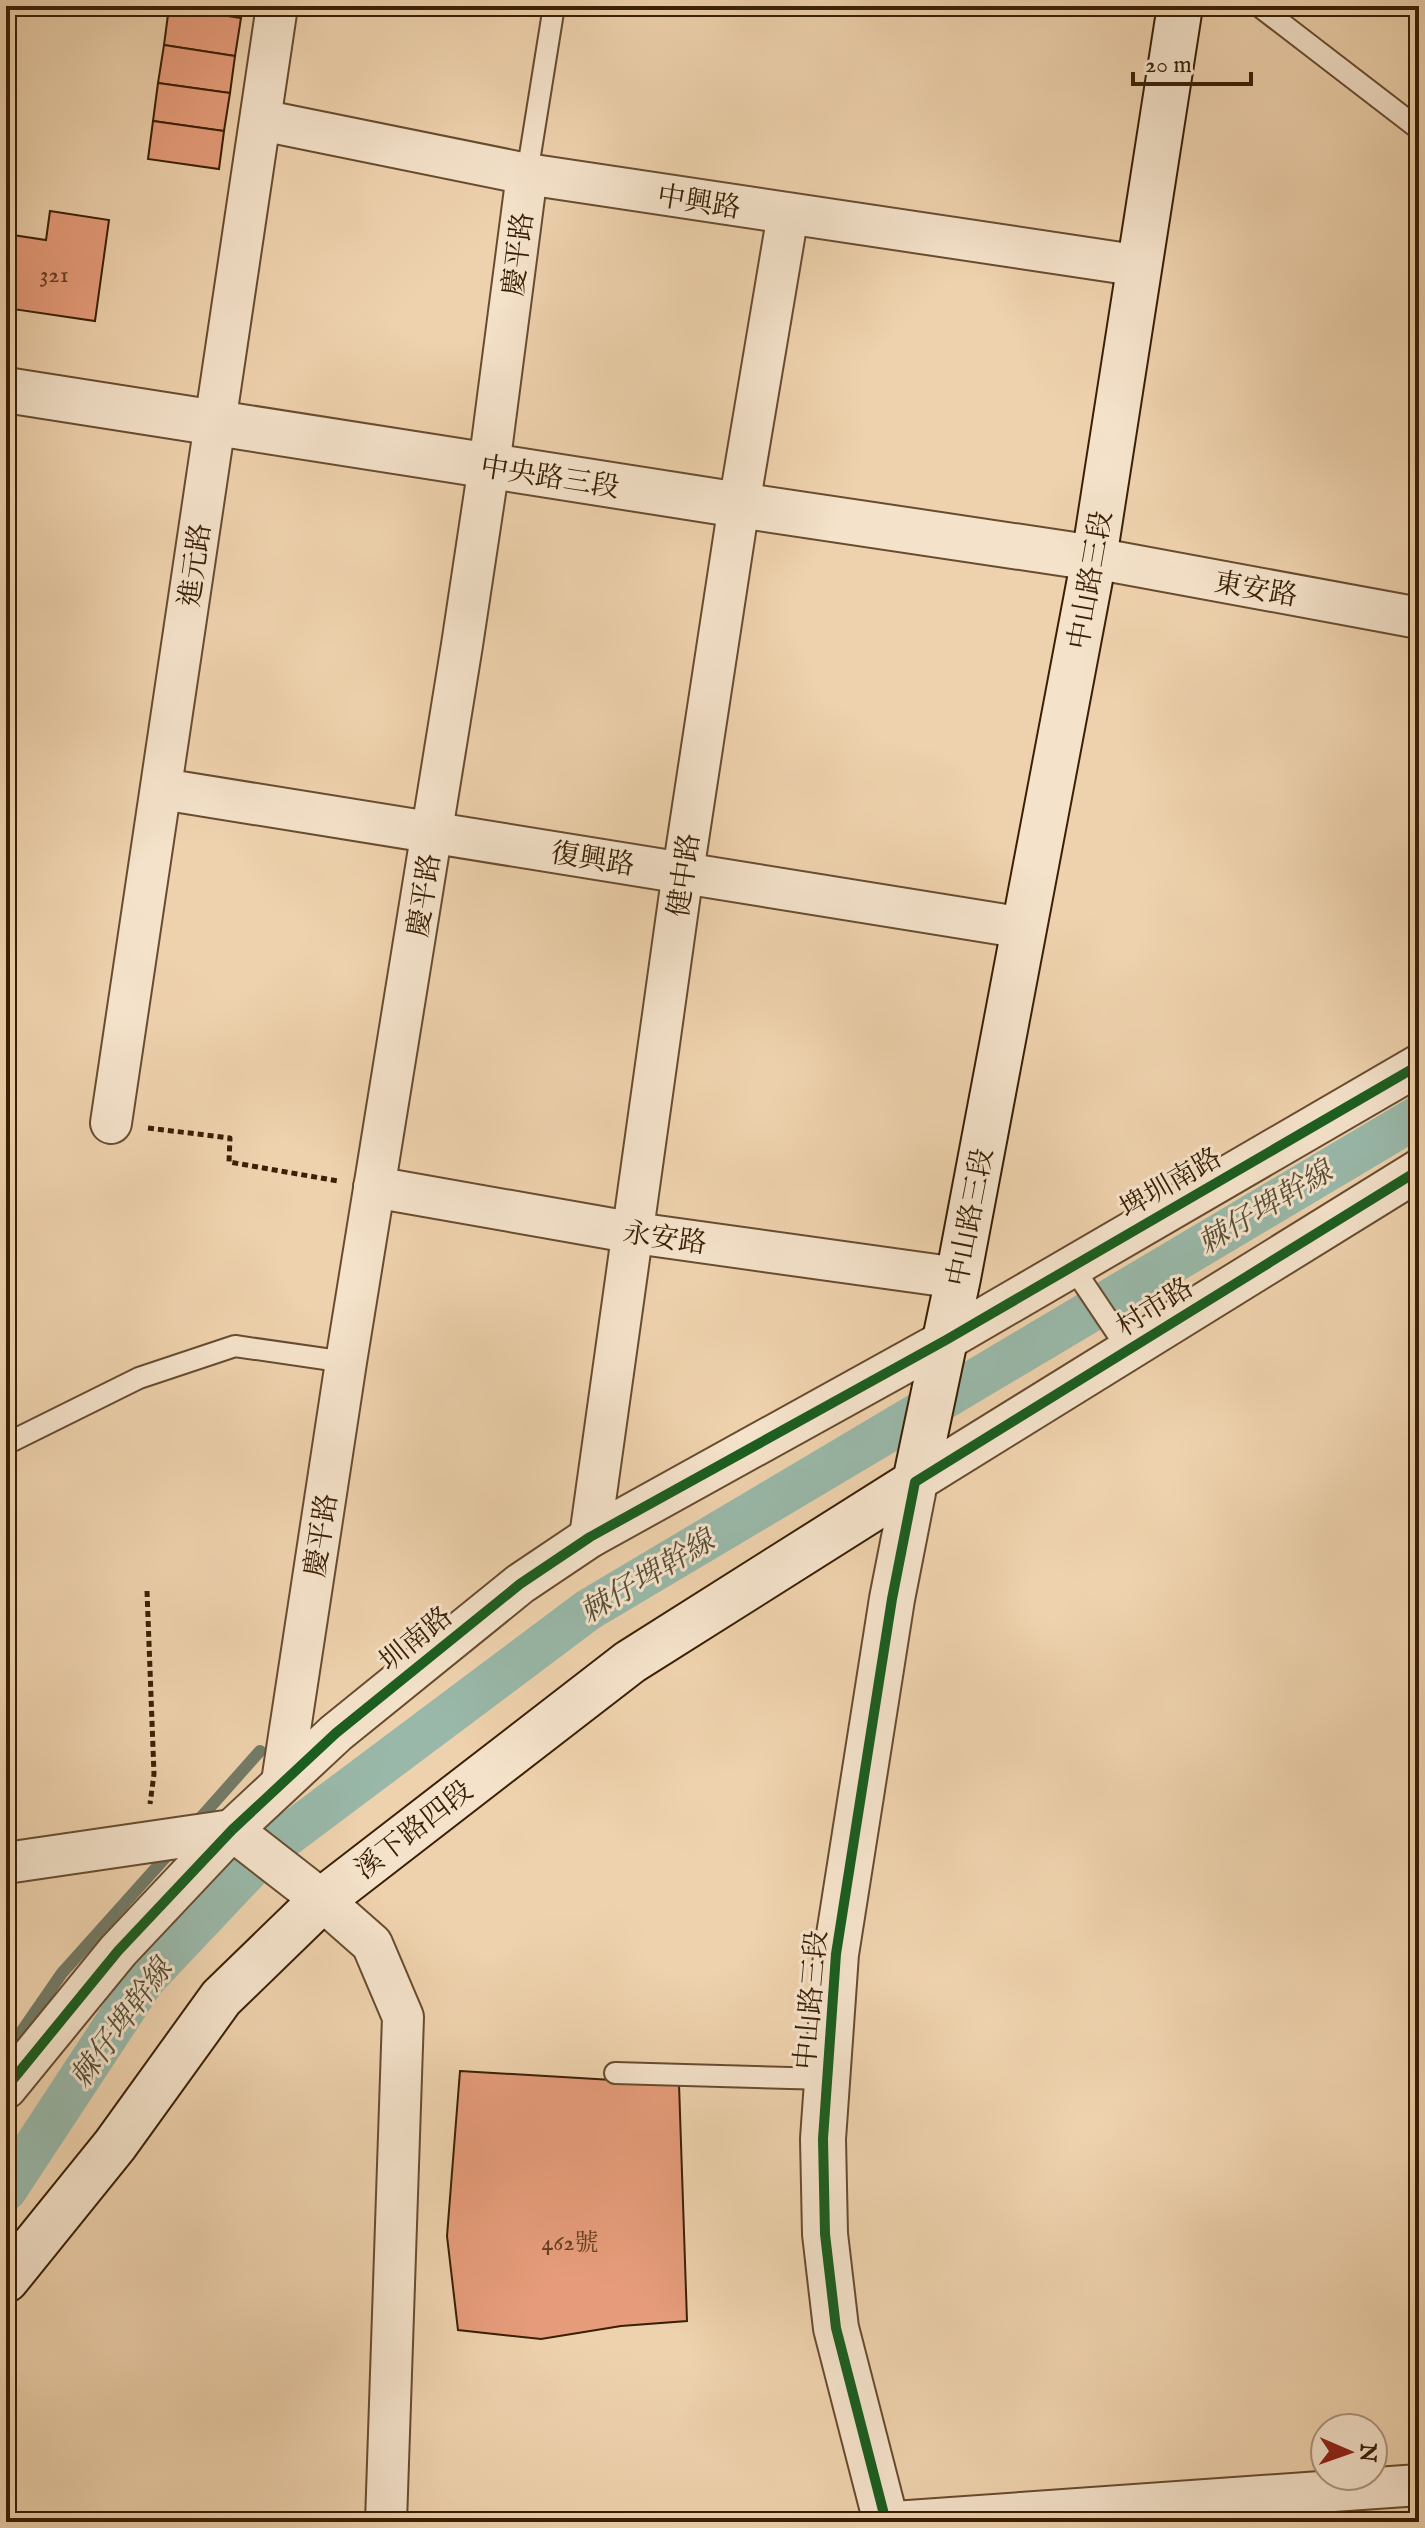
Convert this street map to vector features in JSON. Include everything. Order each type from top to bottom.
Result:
[{"type":"main road","name":"中山路三段","points":[[886,2522],[836,2328],[825,2234],[823,2139],[836,1954],[890,1615],[958,1278],[1094,558],[1180,6]]},
{"type":"main road","name":"中央路三段","points":[[6,390],[1094,558]]},
{"type":"main road","name":"溪下路四段","points":[[6,2280],[115,2145],[221,1998],[322,1900],[630,1662],[915,1482]]},
{"type":"street","name":"進元路","points":[[111,1123],[277,6]]},
{"type":"street","name":"中興路","points":[[261,120],[527,174],[1141,266]]},
{"type":"street","name":"慶平路","points":[[282,1782],[489,466],[527,174]]},
{"type":"street","name":"健中路","points":[[590,1537],[635,1233],[683,872],[739,505],[788,214]]},
{"type":"street","name":"東安路","points":[[1094,558],[1419,618]]},
{"type":"street","name":"復興路","points":[[162,789],[1024,928]]},
{"type":"street","name":"埤圳南路","points":[[946,1340],[1419,1065]]},
{"type":"street","name":"村市路","points":[[915,1482],[1419,1170]]},
{"type":"street","name":"永安路","points":[[374,1187],[635,1233],[958,1278]]},
{"type":"street","name":"圳南路","points":[[6,2088],[118,1951],[232,1830],[336,1733],[520,1584],[590,1537],[946,1340]]},
{"type":"street","points":[[6,1863],[232,1830],[322,1900],[372,1944],[403,2017],[386,2522]]},
{"type":"street","points":[[894,2522],[1419,2485]]},
{"type":"lane","name":"慶平路","points":[[527,174],[554,6]]},
{"type":"lane","points":[[1259,6],[1419,129]]},
{"type":"lane","points":[[1072,1266],[1129,1351]]},
{"type":"lane","points":[[8,1443],[139,1378],[235,1346],[346,1362]]},
{"type":"lane","points":[[615,2073],[827,2079]]},
{"type":"path","points":[[111,1123],[230,1138],[229,1162],[374,1187]]},
{"type":"path","points":[[146,1841],[154,1774],[147,1591]]},
{"type":"building","points":[[169,6],[243,6],[241,18]]},
{"type":"building","points":[[169,7],[241,18],[235,56],[164,45]]},
{"type":"building","points":[[164,45],[235,56],[230,93],[158,83]]},
{"type":"building","points":[[158,83],[230,93],[224,131],[153,121]]},
{"type":"building","points":[[153,121],[224,131],[219,169],[148,159]]},
{"type":"building","points":[[50,211],[109,220],[95,321],[6,308],[6,234],[46,240]]},
{"type":"building","points":[[460,2071],[679,2084],[687,2321],[621,2326],[541,2339],[458,2330],[447,2236]]},
{"type":"waterway","name":"棘仔埤幹線","points":[[6,2190],[144,1980],[265,1852],[588,1610],[1419,1116]]},
{"type":"waterway","points":[[196,1823],[260,1751]]},
{"type":"waterway","points":[[6,2054],[62,1973],[173,1849]]},
{"type":"cycle path","points":[[6,2088],[118,1951],[232,1830],[336,1733],[520,1584],[590,1537],[946,1340],[1419,1065]]},
{"type":"cycle path","points":[[886,2522],[836,2328],[825,2234],[823,2139],[836,1954],[892,1599],[915,1482],[1419,1170]]}]
